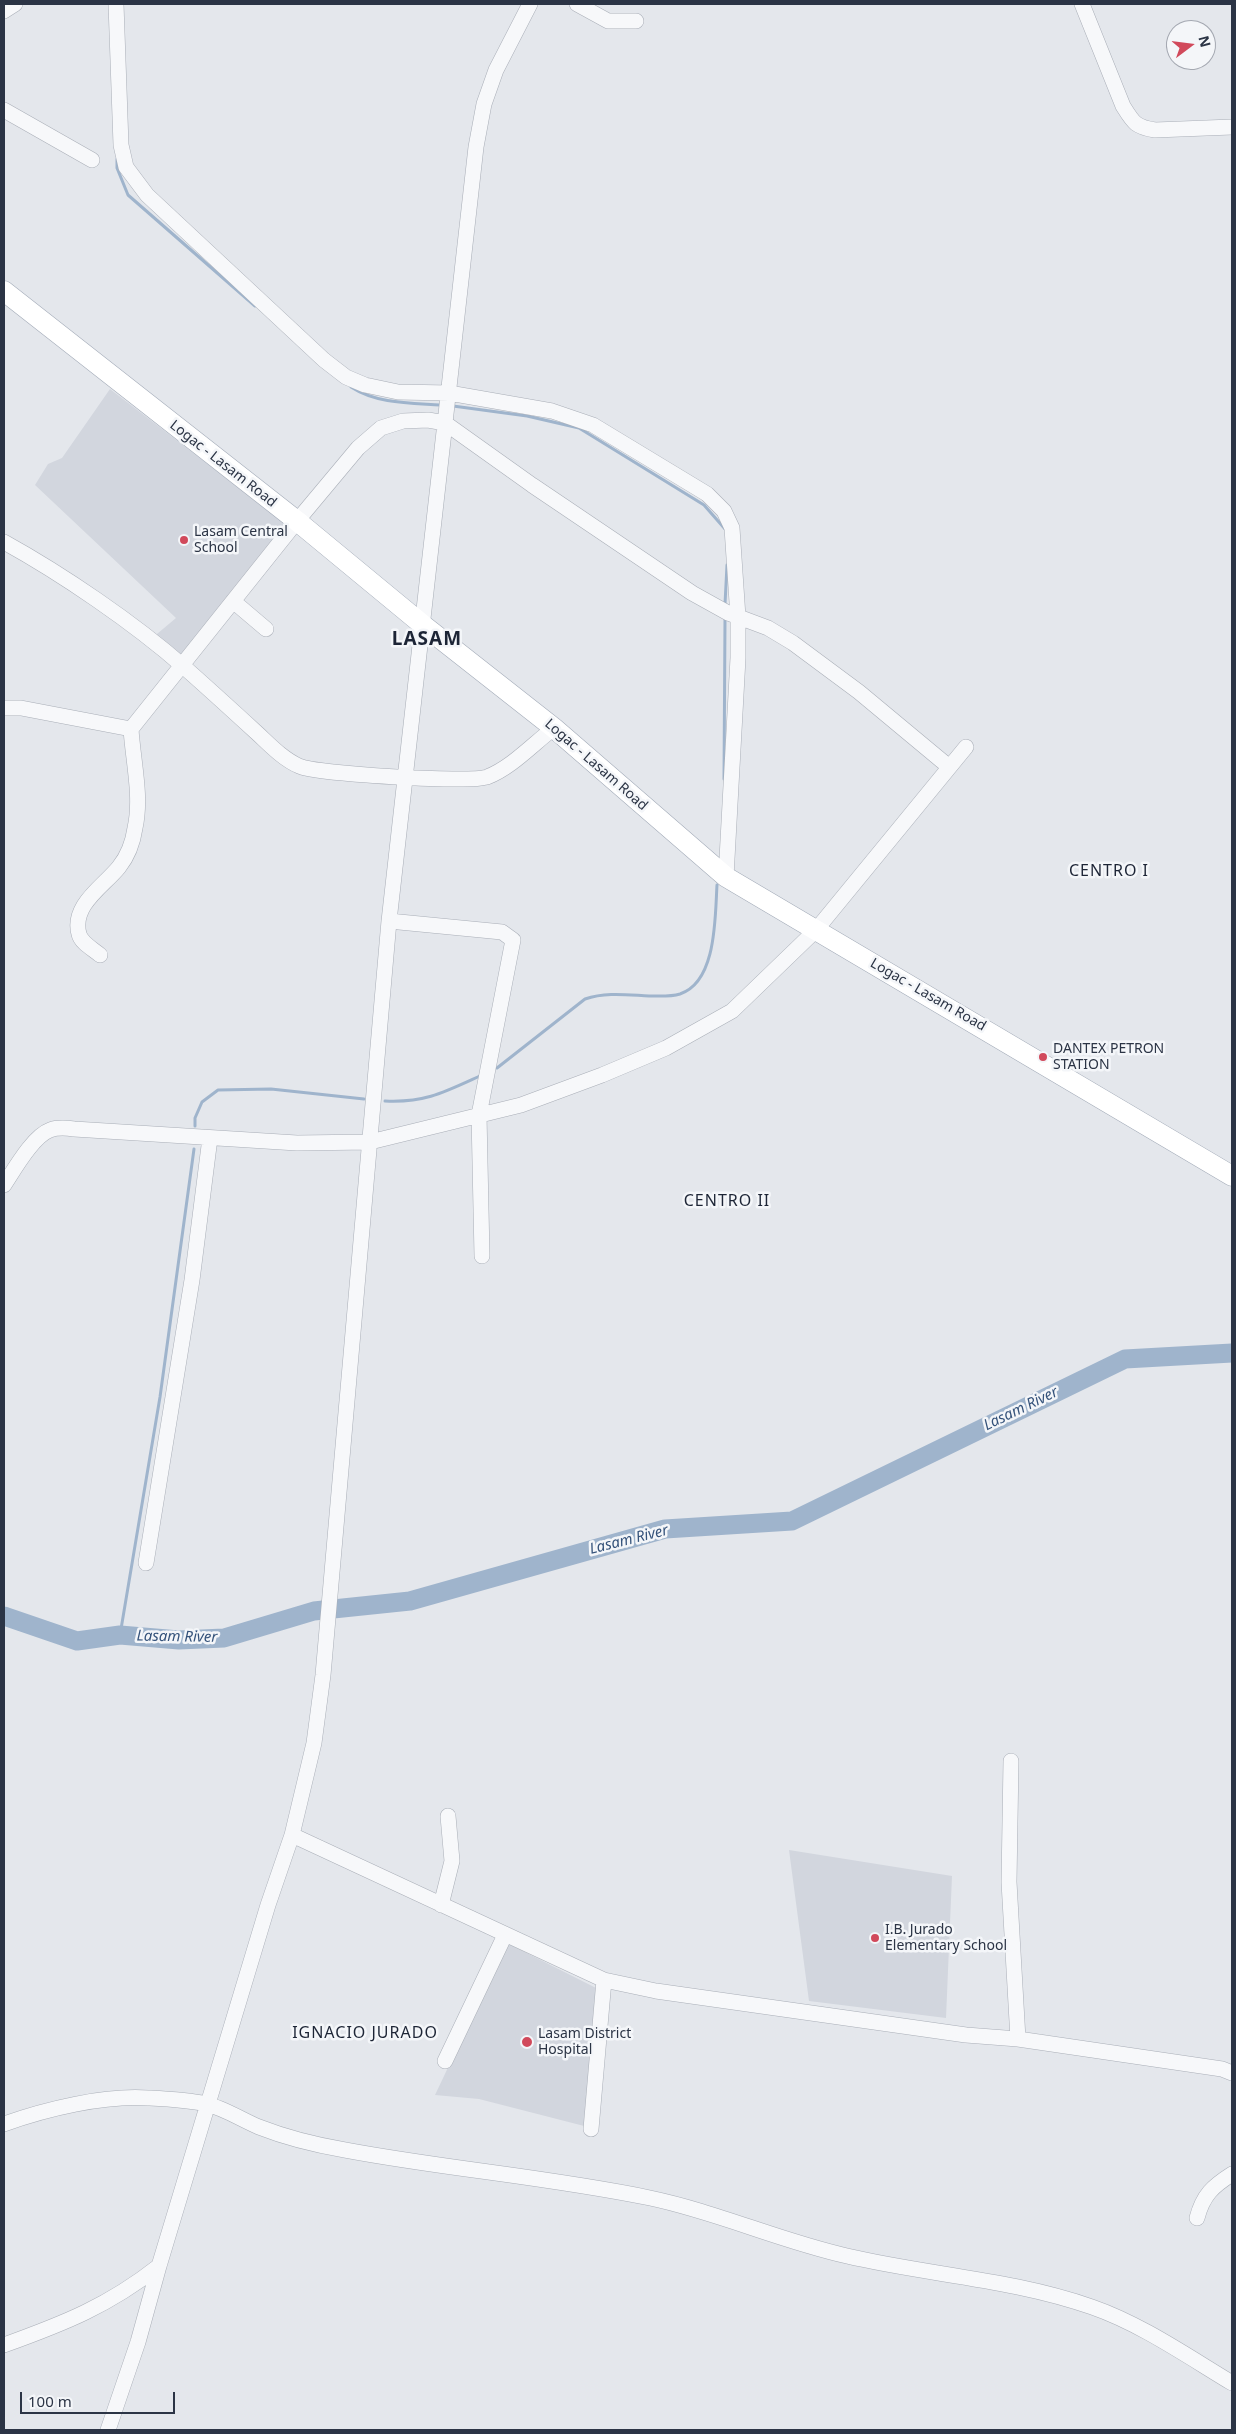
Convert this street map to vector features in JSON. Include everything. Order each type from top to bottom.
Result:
[{"type":"main road","name":"Logac - Lasam Road","points":[[4,291],[297,521],[423,625],[554,728],[726,877],[1232,1176]]},
{"type":"street","points":[[4,11],[15,4]]},
{"type":"street","points":[[116,4],[121,145],[126,168],[147,195],[274,315],[346,377],[365,385],[398,392],[449,393],[552,411],[593,425],[708,494],[724,511],[732,528],[738,617],[738,658],[726,877]]},
{"type":"street","points":[[108,2430],[138,2342],[159,2266],[268,1905],[292,1835],[314,1742],[337,1538],[389,921],[476,146],[484,104],[496,70],[530,4]]},
{"type":"street","points":[[577,4],[608,21],[636,21]]},
{"type":"street","points":[[1082,4],[1132,121],[1142,128],[1154,130],[1232,127]]},
{"type":"street","points":[[4,110],[92,160]]},
{"type":"street","points":[[100,955],[82,940],[78,933],[79,922],[87,900],[120,866],[129,849],[135,830],[137,814],[131,728],[358,448],[381,428],[403,421],[428,420],[445,423],[532,486],[692,592],[738,617],[768,628],[793,643],[859,692],[948,766]]},
{"type":"street","points":[[4,542],[124,620],[183,665],[289,761],[301,767],[320,771],[466,780],[485,777],[499,770],[554,728]]},
{"type":"street","points":[[233,601],[266,629]]},
{"type":"street","points":[[4,708],[21,708],[131,728]]},
{"type":"street","points":[[4,1185],[29,1149],[43,1134],[50,1130],[74,1128],[210,1138],[297,1142],[370,1142],[521,1104],[602,1076],[666,1048],[732,1011],[816,930],[948,766],[966,747]]},
{"type":"street","points":[[389,921],[502,932],[513,940],[479,1115],[482,1256]]},
{"type":"street","points":[[146,1563],[192,1280],[210,1138]]},
{"type":"street","points":[[1011,1761],[1009,1882],[1018,2039]]},
{"type":"street","points":[[441,1905],[452,1861],[448,1816]]},
{"type":"street","points":[[292,1835],[604,1980],[656,1991],[966,2035],[1018,2039],[1222,2069],[1232,2073]]},
{"type":"street","points":[[445,2062],[504,1935]]},
{"type":"street","points":[[591,2129],[604,1980]]},
{"type":"street","points":[[4,2124],[109,2099],[146,2098],[208,2104],[290,2138],[392,2158],[545,2178],[646,2198],[692,2208],[824,2251],[883,2265],[948,2273],[1013,2286],[1090,2306],[1110,2314],[1172,2346],[1232,2384]]},
{"type":"street","points":[[1197,2218],[1206,2194],[1216,2184],[1232,2174]]},
{"type":"street","points":[[4,2345],[62,2324],[100,2306],[136,2284],[159,2266]]},
{"type":"shaded area","name":"Lasam Central School","points":[[110,389],[287,525],[182,662],[151,639],[176,618],[35,485],[48,464],[62,458]]},
{"type":"shaded area","name":"I.B. Jurado Elementary School","points":[[789,1850],[952,1876],[946,2018],[809,2001]]},
{"type":"shaded area","name":"Lasam District Hospital","points":[[507,1943],[598,1989],[588,2127],[479,2099],[435,2095]]},
{"type":"waterway","points":[[117,159],[117,168],[128,195],[255,306]]},
{"type":"waterway","points":[[351,387],[361,393],[383,400],[440,405]]},
{"type":"waterway","points":[[453,406],[527,416],[579,428],[704,505],[725,529]]},
{"type":"waterway","points":[[725,604],[727,565]]},
{"type":"waterway","points":[[724,779],[725,620]]},
{"type":"waterway","points":[[497,1068],[585,999],[609,995],[672,996],[692,987],[701,976],[712,947],[717,885]]},
{"type":"waterway","points":[[385,1101],[423,1098],[480,1076]]},
{"type":"waterway","points":[[195,1126],[195,1118],[202,1102],[218,1090],[271,1089],[364,1099]]},
{"type":"waterway","points":[[120,1635],[160,1397],[194,1149]]},
{"type":"waterway","name":"Lasam River","points":[[4,1616],[77,1641],[120,1635],[179,1640],[224,1638],[314,1611],[410,1601],[665,1529],[792,1521],[1125,1359],[1232,1353]]},
{"type":"place","name":"Lasam Central School","points":[[184,540]]},
{"type":"place","name":"DANTEX PETRON STATION","points":[[1043,1057]]},
{"type":"place","name":"I.B. Jurado Elementary School","points":[[875,1938]]},
{"type":"place","name":"Lasam District Hospital","points":[[527,2042]]},
{"type":"district","name":"LASAM","points":[[427,640]]},
{"type":"district","name":"CENTRO I","points":[[1109,871]]},
{"type":"district","name":"CENTRO II","points":[[727,1201]]},
{"type":"district","name":"IGNACIO JURADO","points":[[365,2033]]}]
